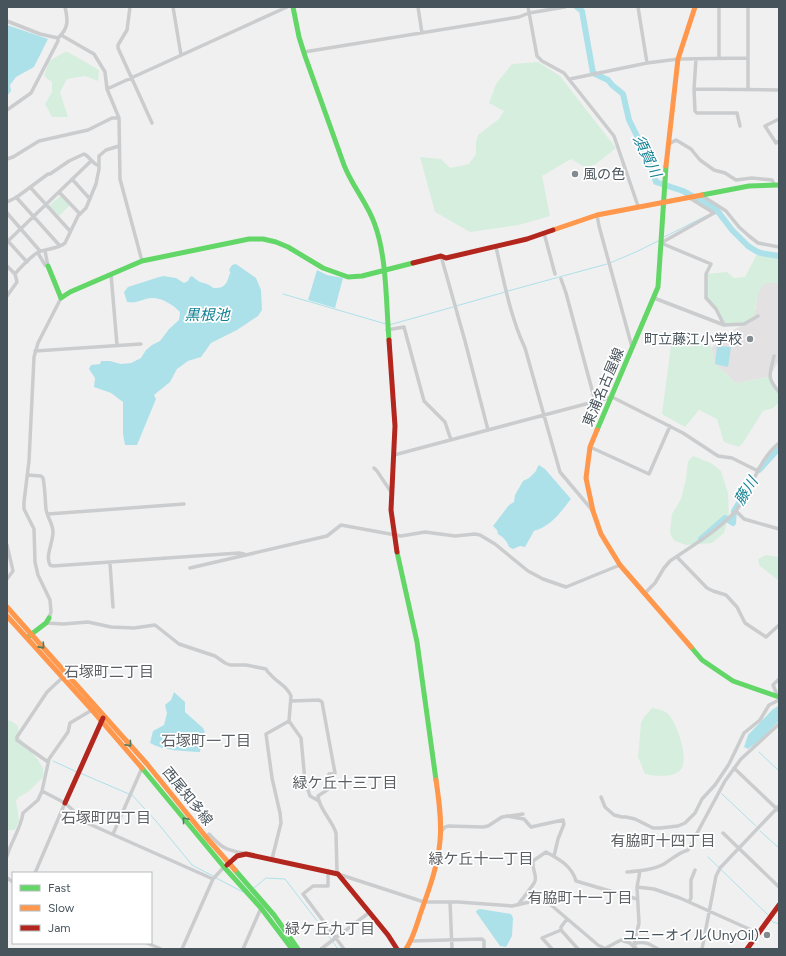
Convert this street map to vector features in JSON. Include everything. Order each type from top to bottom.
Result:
[{"type":"main road","points":[[293,7],[299,37],[350,180],[368,209],[375,224],[382,250],[382,270],[395,426],[391,510],[394,535],[421,661],[439,799],[440,832],[437,861],[433,878],[411,941],[406,949]]},
{"type":"main road","name":"東浦名古屋線","points":[[695,7],[678,59],[665,178],[658,287],[590,447],[586,478],[593,511],[601,534],[620,565],[644,594],[702,660],[733,681],[779,698]]},
{"type":"main road","points":[[48,266],[61,298],[70,292],[142,261],[249,239],[261,239],[279,243],[325,268],[348,277],[362,277],[382,270],[441,256],[446,258],[527,239],[597,215],[749,186],[776,184]]},
{"type":"main road","name":"西尾知多線","points":[[7,607],[103,718],[142,768],[226,865],[250,892],[274,915],[298,949]]},
{"type":"main road","name":"西尾知多線","points":[[7,616],[92,710],[103,718],[152,770],[206,837],[226,865]]},
{"type":"main road","points":[[27,638],[48,620]]},
{"type":"main road","points":[[65,803],[103,718]]},
{"type":"main road","points":[[226,865],[237,856],[246,854],[337,874],[370,912],[397,949]]},
{"type":"main road","name":"西尾知多線","points":[[250,892],[292,949]]},
{"type":"main road","points":[[747,949],[779,905]]},
{"type":"street","points":[[7,110],[31,93],[68,22],[66,7]]},
{"type":"street","points":[[130,7],[127,30],[118,47],[130,78],[152,123]]},
{"type":"street","points":[[173,7],[181,55]]},
{"type":"street","points":[[107,89],[287,7]]},
{"type":"street","points":[[418,7],[422,33]]},
{"type":"street","points":[[528,7],[537,56],[542,61],[564,73],[570,79],[614,136],[638,206]]},
{"type":"street","points":[[304,52],[519,17],[529,13],[565,7]]},
{"type":"street","points":[[638,7],[648,63]]},
{"type":"street","points":[[719,7],[719,58]]},
{"type":"street","points":[[748,7],[748,90]]},
{"type":"street","points":[[7,22],[46,36],[59,37],[94,54],[105,72],[107,89],[119,118],[120,179],[142,261]]},
{"type":"street","points":[[570,79],[648,63],[678,59],[748,58]]},
{"type":"street","points":[[696,59],[694,89],[695,111],[697,113],[737,113],[740,126]]},
{"type":"street","points":[[694,89],[779,90]]},
{"type":"street","points":[[7,159],[39,141],[88,130],[112,118],[119,118]]},
{"type":"street","points":[[779,119],[765,126],[776,143],[779,141]]},
{"type":"street","points":[[669,144],[676,140],[691,149],[700,160],[714,170],[725,173],[736,180],[752,178],[769,179],[776,184]]},
{"type":"street","points":[[15,274],[27,262],[41,252],[65,243],[80,214],[86,208],[96,184],[100,155],[106,150],[119,146]]},
{"type":"street","points":[[7,202],[48,174],[84,154],[99,166]]},
{"type":"street","points":[[27,262],[7,241],[91,161]]},
{"type":"street","points":[[72,180],[90,199]]},
{"type":"street","points":[[30,187],[70,231]]},
{"type":"street","points":[[59,192],[80,214]]},
{"type":"street","points":[[700,195],[726,212],[739,227],[758,243],[779,247]]},
{"type":"street","points":[[16,197],[60,246]]},
{"type":"street","points":[[661,240],[714,213],[688,197]]},
{"type":"street","points":[[7,213],[41,252],[48,266]]},
{"type":"street","points":[[597,215],[632,348]]},
{"type":"street","points":[[544,233],[555,274]]},
{"type":"street","points":[[661,240],[711,264],[706,274],[706,298],[716,309],[724,325]]},
{"type":"street","points":[[496,247],[506,291],[518,333],[525,348],[560,472],[593,511]]},
{"type":"street","points":[[41,252],[48,266]]},
{"type":"street","points":[[441,256],[488,430]]},
{"type":"street","points":[[7,296],[16,282],[15,274],[8,268]]},
{"type":"street","points":[[111,274],[117,345]]},
{"type":"street","points":[[561,279],[595,400]]},
{"type":"street","points":[[61,298],[38,343],[36,351],[33,370],[24,502],[24,509],[34,529],[35,562],[38,575],[50,600],[51,612],[48,620],[63,624],[88,622],[111,627],[134,628],[155,625],[179,644],[215,656],[230,665],[246,665],[266,669],[288,689],[291,696],[289,721],[301,738],[305,781],[310,796],[319,801]]},
{"type":"street","points":[[654,298],[724,325],[744,324],[758,316]]},
{"type":"street","points":[[387,326],[404,327],[424,401],[445,422],[450,440]]},
{"type":"street","points":[[36,351],[141,344]]},
{"type":"street","points":[[774,356],[769,377],[771,383],[779,392]]},
{"type":"street","points":[[394,455],[595,400],[612,397],[689,436],[718,456],[732,458],[758,471]]},
{"type":"street","points":[[590,447],[649,474],[670,426]]},
{"type":"street","points":[[644,594],[655,582],[664,568],[676,557],[722,524],[736,511],[766,457],[779,444]]},
{"type":"street","points":[[374,468],[392,493]]},
{"type":"street","points":[[27,475],[41,476],[43,478],[48,514],[53,529],[53,540],[48,562],[50,566],[239,554],[246,555]]},
{"type":"street","points":[[48,514],[184,504]]},
{"type":"street","points":[[736,511],[744,519],[779,529]]},
{"type":"street","points":[[190,568],[327,536],[341,525],[401,536],[425,532],[455,536],[480,535],[495,544],[528,571],[543,579],[566,587],[620,565]]},
{"type":"street","points":[[7,545],[13,571],[7,579]]},
{"type":"street","points":[[676,557],[707,588],[726,595],[746,623],[762,635],[766,637],[779,624]]},
{"type":"street","points":[[110,563],[113,607]]},
{"type":"street","points":[[48,762],[16,740],[16,737],[47,692],[62,678]]},
{"type":"street","points":[[601,798],[605,806],[614,814],[635,819],[653,828],[678,826],[686,823],[695,813],[702,799],[715,785],[729,764],[744,733],[760,720],[769,705],[779,698],[773,685],[779,679]]},
{"type":"street","points":[[291,701],[320,700],[322,702],[335,773],[329,774],[332,786],[329,790],[324,791],[318,796],[319,801],[336,833],[337,874],[424,902],[518,905],[535,900],[542,901],[551,906],[604,949],[619,940],[627,942],[636,949],[634,944],[639,924],[637,887],[640,871]]},
{"type":"street","points":[[7,856],[23,813],[38,800],[42,791],[49,759],[68,732],[70,723],[92,710]]},
{"type":"street","points":[[272,860],[281,823],[272,778],[266,734],[289,721]]},
{"type":"street","points":[[627,872],[657,867],[664,864],[679,852],[688,850],[716,796],[734,768],[747,752],[762,741],[779,724]]},
{"type":"street","points":[[739,746],[747,752]]},
{"type":"street","points":[[113,834],[142,768]]},
{"type":"street","points":[[702,949],[720,868],[778,809],[734,768]]},
{"type":"street","points":[[42,791],[65,803],[87,823],[213,879]]},
{"type":"street","points":[[35,872],[65,803]]},
{"type":"street","points":[[440,832],[445,827],[449,826],[488,826],[502,817],[524,814]]},
{"type":"street","points":[[507,816],[522,818],[531,827],[563,820],[564,824],[558,839],[554,856]]},
{"type":"street","points":[[723,833],[779,887]]},
{"type":"street","points":[[206,837],[210,834],[220,846],[232,851],[246,854]]},
{"type":"street","points":[[518,905],[535,881],[535,875],[532,868],[534,860],[546,852],[554,856],[571,870],[576,881],[637,899]]},
{"type":"street","points":[[182,949],[213,879],[226,865]]},
{"type":"street","points":[[689,902],[691,898],[691,880],[695,870]]},
{"type":"street","points":[[328,871],[328,886],[313,886],[303,894],[333,940],[344,949]]},
{"type":"street","points":[[637,887],[654,889],[689,902],[758,933]]},
{"type":"street","points":[[450,902],[452,949]]},
{"type":"street","points":[[243,949],[261,908]]},
{"type":"street","points":[[321,949],[370,912]]},
{"type":"street","points":[[552,949],[542,938],[561,930],[561,927],[567,919]]},
{"type":"street","points":[[561,930],[578,949]]},
{"type":"street","points":[[411,941],[482,938],[484,942],[484,949]]},
{"type":"street","points":[[634,944],[638,942],[648,943],[658,949]]},
{"type":"street","points":[[149,944],[161,949]]},
{"type":"street","points":[[572,949],[573,944]]},
{"type":"shaded area","name":"町立藤江小学校","points":[[765,283],[779,283],[779,361],[769,377],[736,383],[715,364],[711,348],[732,331],[744,324],[756,309],[759,288]]},
{"type":"green space","points":[[65,52],[68,52],[99,70],[98,81],[85,76],[67,79],[60,92],[68,117],[52,117],[45,104],[52,92],[52,82],[44,76],[49,61]]},
{"type":"green space","points":[[538,62],[560,76],[616,148],[596,164],[586,168],[571,159],[542,176],[550,216],[519,225],[470,232],[435,212],[420,157],[441,159],[450,168],[469,164],[476,154],[476,142],[478,135],[499,119],[504,111],[489,103],[496,84],[512,64]]},
{"type":"green space","points":[[61,195],[70,205],[59,216],[49,206]]},
{"type":"green space","points":[[758,252],[779,256],[779,283],[765,283],[759,291],[754,318],[744,324],[724,325],[716,309],[707,298],[706,274],[727,272],[734,278],[745,277]]},
{"type":"green space","points":[[688,338],[710,343],[715,364],[736,383],[769,377],[779,392],[779,402],[773,408],[763,411],[739,447],[724,442],[717,419],[699,410],[685,427],[662,414],[671,345]]},
{"type":"green space","points":[[693,456],[711,463],[721,471],[728,493],[729,515],[724,533],[712,543],[686,545],[675,541],[671,536],[670,531],[672,514],[681,499],[686,479],[688,461]]},
{"type":"green space","points":[[766,555],[779,557],[779,581],[759,565],[758,559]]},
{"type":"green space","points":[[652,708],[667,713],[679,733],[684,761],[682,768],[674,774],[657,776],[645,774],[638,757],[641,723]]},
{"type":"green space","points":[[7,720],[18,726],[19,737],[43,768],[43,777],[28,792],[19,797],[16,801],[19,820],[15,830],[7,830]]},
{"type":"water","points":[[7,25],[48,39],[34,67],[16,77],[10,85],[11,91],[7,96]]},
{"type":"water","name":"黒根池","points":[[236,264],[256,278],[261,290],[262,310],[258,316],[237,330],[211,343],[201,357],[188,361],[177,369],[170,382],[154,395],[156,399],[137,445],[125,445],[123,434],[123,402],[111,393],[94,387],[95,378],[89,369],[91,365],[100,364],[101,361],[110,361],[121,364],[131,363],[141,358],[146,350],[160,341],[169,329],[179,320],[180,312],[168,302],[156,298],[127,302],[124,292],[128,287],[163,276],[176,278],[184,283],[192,276],[213,288],[220,288],[227,281],[231,273],[229,270],[232,265]]},
{"type":"water","points":[[317,270],[327,275],[343,278],[335,308],[308,300]]},
{"type":"water","points":[[717,346],[731,347],[728,367],[715,364]]},
{"type":"water","points":[[539,465],[545,469],[571,499],[559,514],[550,522],[534,531],[525,547],[520,546],[513,549],[509,547],[506,541],[498,534],[497,530],[493,526],[509,505],[514,502],[515,495],[523,481],[529,478],[536,471]]},
{"type":"water","points":[[174,692],[185,702],[185,712],[203,728],[205,732],[202,735],[200,752],[168,749],[150,743],[153,731],[164,725],[167,713],[165,705],[171,700]]},
{"type":"water","points":[[778,706],[779,721],[760,740],[748,749],[744,747],[748,735],[772,710]]},
{"type":"water","points":[[480,909],[511,914],[513,918],[512,936],[506,947],[500,946],[476,912]]},
{"type":"waterway","name":"須賀川","points":[[577,7],[582,11],[593,73],[608,80],[623,94],[629,120],[648,158],[656,182],[683,191],[716,209],[732,230],[748,246],[761,253],[779,256]]},
{"type":"waterway","name":"須賀川","points":[[715,214],[720,213]]},
{"type":"waterway","points":[[664,237],[706,216]]},
{"type":"waterway","points":[[610,263],[658,241]]},
{"type":"waterway","points":[[508,291],[607,264]]},
{"type":"waterway","points":[[456,306],[505,292]]},
{"type":"waterway","points":[[283,294],[386,324]]},
{"type":"waterway","points":[[389,325],[453,307]]},
{"type":"waterway","name":"藤川","points":[[759,470],[779,448]]},
{"type":"waterway","name":"藤川","points":[[701,539],[725,518],[733,523],[734,511],[750,485]]},
{"type":"waterway","points":[[759,752],[779,771]]},
{"type":"waterway","points":[[53,761],[77,772]]},
{"type":"waterway","points":[[80,773],[129,794]]},
{"type":"waterway","points":[[722,794],[756,826]]},
{"type":"waterway","points":[[132,795],[156,821],[192,865],[213,876]]},
{"type":"waterway","points":[[760,831],[779,848]]},
{"type":"waterway","points":[[708,857],[768,915]]},
{"type":"waterway","points":[[216,878],[243,892]]},
{"type":"waterway","points":[[254,888],[266,878],[285,879],[331,939]]},
{"type":"waterway","points":[[771,920],[779,924]]},
{"type":"waterway","points":[[333,942],[338,949]]},
{"type":"traffic: fast","points":[[293,7],[299,37],[305,56],[344,165],[372,217],[379,238],[384,266],[389,340]]},
{"type":"traffic: fast","points":[[597,430],[658,287],[666,166]]},
{"type":"traffic: fast","points":[[702,195],[749,186],[779,185]]},
{"type":"traffic: fast","points":[[48,266],[61,298],[70,292],[142,261],[249,239],[263,239],[276,242],[288,247],[323,268],[348,277],[362,276],[413,263]]},
{"type":"traffic: fast","points":[[397,552],[417,642],[436,780]]},
{"type":"traffic: fast","points":[[29,636],[46,623],[49,618]]},
{"type":"traffic: fast","points":[[691,647],[702,660],[733,681],[779,697]]},
{"type":"traffic: fast","points":[[142,768],[224,867],[261,908],[292,949]]},
{"type":"traffic: fast","points":[[235,870],[274,915],[298,949]]},
{"type":"traffic: slow","points":[[666,166],[678,59],[695,7]]},
{"type":"traffic: slow","points":[[553,230],[597,215],[702,195]]},
{"type":"traffic: slow","points":[[597,430],[590,447],[586,478],[593,511],[601,534],[620,565],[691,647]]},
{"type":"traffic: slow","points":[[7,607],[147,764],[206,837],[235,870]]},
{"type":"traffic: slow","points":[[7,616],[142,768]]},
{"type":"traffic: slow","points":[[406,949],[415,930],[436,867],[441,826],[436,780]]},
{"type":"traffic: jam","points":[[413,263],[441,256],[446,258],[527,239],[553,230]]},
{"type":"traffic: jam","points":[[389,340],[395,426],[391,510],[397,552]]},
{"type":"traffic: jam","points":[[65,803],[103,718]]},
{"type":"traffic: jam","points":[[227,865],[237,856],[246,854],[338,874],[388,935],[397,949]]},
{"type":"traffic: jam","points":[[747,949],[779,905]]},
{"type":"place","name":"風の色","points":[[575,174]]},
{"type":"place","name":"町立藤江小学校","points":[[750,339]]},
{"type":"place","name":"ユニーオイル(UnyOil)","points":[[767,935]]},
{"type":"district","name":"石塚町二丁目","points":[[109,672]]},
{"type":"district","name":"石塚町一丁目","points":[[206,741]]},
{"type":"district","name":"緑ケ丘十三丁目","points":[[345,783]]},
{"type":"district","name":"石塚町四丁目","points":[[106,818]]},
{"type":"district","name":"有脇町十四丁目","points":[[663,841]]},
{"type":"district","name":"緑ケ丘十一丁目","points":[[481,859]]},
{"type":"district","name":"有脇町十一丁目","points":[[580,898]]},
{"type":"district","name":"緑ケ丘九丁目","points":[[330,929]]}]
